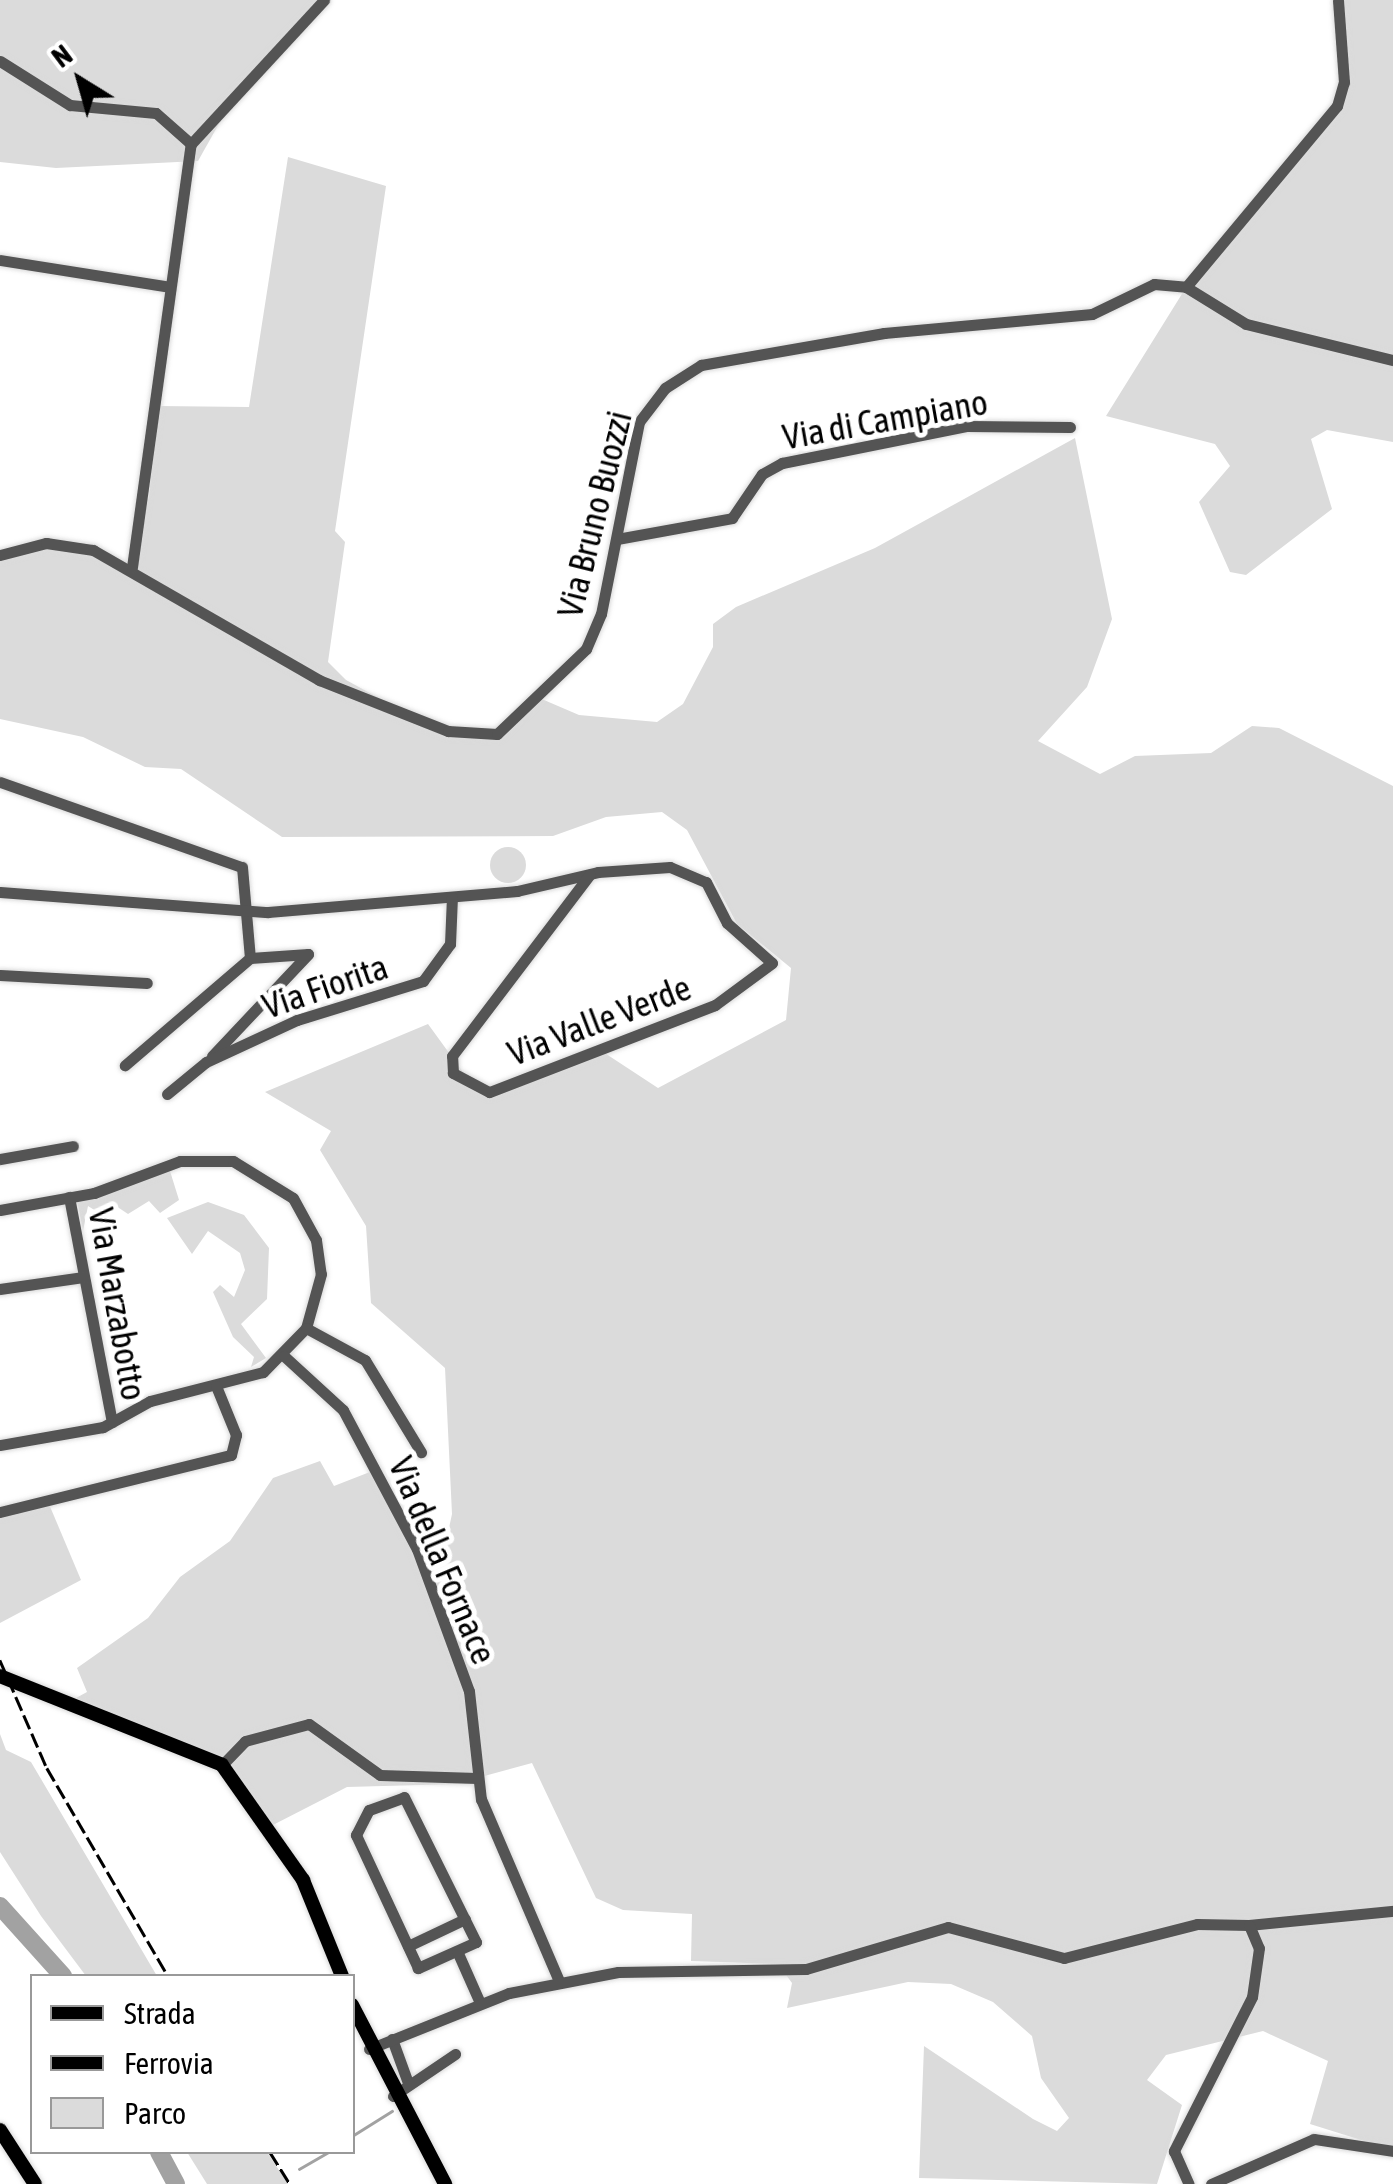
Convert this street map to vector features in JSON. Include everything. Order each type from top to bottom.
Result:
[{"type":"main road","points":[[0,1676],[222,1766],[304,1880],[341,1974]]},
{"type":"main road","points":[[355,2012],[392,2096],[445,2184]]},
{"type":"main road","points":[[0,2130],[35,2184]]},
{"type":"street","points":[[132,567],[191,144],[324,0]]},
{"type":"street","points":[[1338,0],[1344,82],[1336,106],[1186,287],[1234,320],[1393,360]]},
{"type":"street","points":[[0,61],[70,105],[156,113],[191,144]]},
{"type":"street","points":[[0,260],[170,286]]},
{"type":"street","name":"Via Bruno Buozzi","points":[[0,555],[60,544],[132,567],[319,680],[413,720],[482,735],[507,730],[586,649],[618,539],[639,422],[689,370],[884,333],[1092,314],[1145,285],[1186,287]]},
{"type":"street","name":"Via di Campiano","points":[[618,539],[732,518],[762,474],[782,463],[967,426],[1070,427]]},
{"type":"street","points":[[0,782],[238,860],[250,958]]},
{"type":"street","name":"Via Valle Verde","points":[[0,892],[244,913],[452,897],[590,874],[659,866],[699,876],[770,972],[694,1014],[593,1045],[489,1092],[454,1073],[452,1056],[590,874]]},
{"type":"street","name":"Via Fiorita","points":[[167,1094],[206,1062],[347,1000],[424,981],[450,944],[452,897]]},
{"type":"street","points":[[125,1065],[250,958],[308,954],[206,1062]]},
{"type":"street","points":[[0,975],[148,983]]},
{"type":"street","points":[[0,1159],[74,1146]]},
{"type":"street","name":"Via Marzabotto","points":[[0,1445],[112,1422],[150,1402],[216,1386],[284,1356],[306,1328],[320,1288],[316,1240],[294,1198],[258,1170],[191,1159],[69,1197],[112,1422]]},
{"type":"street","points":[[0,1210],[69,1197]]},
{"type":"street","points":[[0,1290],[84,1277]]},
{"type":"street","points":[[306,1328],[365,1360],[421,1452]]},
{"type":"street","name":"Via della Fornace","points":[[284,1356],[343,1410],[416,1550],[469,1690],[477,1778],[560,1981]]},
{"type":"street","points":[[0,1512],[231,1454],[236,1435],[216,1386]]},
{"type":"street","points":[[222,1766],[245,1742],[309,1724],[380,1775],[477,1778]]},
{"type":"street","points":[[393,1799],[414,1803],[465,1919],[476,1942],[418,1968],[356,1835],[369,1810],[393,1799]]},
{"type":"street","points":[[369,2049],[480,2004],[560,1981],[664,1968],[806,1969],[934,1928],[984,1930],[1064,1958],[1196,1924],[1249,1925],[1393,1911]]},
{"type":"street","points":[[408,1946],[465,1919]]},
{"type":"street","points":[[1189,2184],[1174,2151],[1252,1998],[1259,1948],[1249,1925]]},
{"type":"street","points":[[457,1951],[480,2004]]},
{"type":"street","points":[[392,2040],[408,2083]]},
{"type":"street","points":[[392,2096],[454,2054]]},
{"type":"street","points":[[1211,2184],[1314,2139],[1393,2152]]},
{"type":"green space","points":[[0,0],[329,0],[234,97],[198,161],[56,168],[0,162]]},
{"type":"green space","points":[[1340,0],[1393,0],[1393,442],[1327,430],[1311,439],[1332,509],[1246,575],[1230,572],[1199,502],[1230,466],[1215,444],[1106,416],[1195,273],[1344,98]]},
{"type":"green space","points":[[288,157],[386,186],[335,531],[345,542],[328,662],[346,680],[406,713],[472,732],[493,731],[537,697],[579,715],[657,722],[683,704],[713,647],[713,624],[736,607],[875,548],[1075,438],[1112,619],[1087,687],[1038,741],[1100,774],[1135,756],[1211,753],[1252,726],[1279,728],[1393,786],[1393,2150],[1310,2124],[1328,2061],[1263,2031],[1166,2055],[1147,2080],[1182,2105],[1157,2184],[919,2178],[924,2046],[1057,2131],[1069,2118],[1041,2078],[1032,2036],[993,2002],[951,1984],[908,1982],[787,2008],[792,1983],[778,1964],[691,1961],[692,1914],[623,1910],[596,1898],[532,1763],[455,1784],[347,1787],[271,1826],[229,1773],[76,1698],[87,1692],[77,1668],[148,1618],[180,1577],[230,1541],[273,1478],[320,1461],[334,1486],[375,1470],[421,1561],[441,1565],[452,1514],[445,1368],[371,1303],[366,1226],[320,1150],[331,1131],[265,1092],[428,1024],[468,1079],[488,1088],[594,1046],[658,1088],[786,1020],[791,968],[737,924],[687,830],[662,812],[606,817],[553,836],[282,837],[181,769],[145,767],[83,737],[0,719],[0,552],[30,543],[127,563],[149,497],[158,406],[249,407]]},
{"type":"green space","points":[[508,847],[521,852],[526,865],[521,878],[508,883],[495,878],[490,865],[495,852]]},
{"type":"green space","points":[[170,1171],[179,1200],[160,1213],[149,1201],[128,1214],[116,1206],[107,1218],[88,1206],[83,1231],[77,1200]]},
{"type":"green space","points":[[208,1202],[244,1215],[269,1248],[267,1299],[241,1324],[266,1358],[251,1367],[254,1357],[233,1337],[213,1292],[220,1285],[234,1297],[245,1270],[240,1253],[208,1231],[192,1254],[167,1218]]},
{"type":"green space","points":[[46,1497],[81,1580],[0,1623],[0,1509]]},
{"type":"green space","points":[[0,1734],[6,1750],[31,1762],[156,1974],[84,1974],[0,1852]]},
{"type":"green space","points":[[188,2154],[268,2154],[288,2184],[207,2184]]},
{"type":"waterway","points":[[0,1906],[61,1974]]},
{"type":"waterway","points":[[355,2134],[392,2111]]},
{"type":"waterway","points":[[160,2154],[176,2184]]},
{"type":"waterway","points":[[299,2169],[325,2154]]},
{"type":"railway","points":[[0,1660],[47,1768],[167,1974]]},
{"type":"railway","points":[[271,2154],[290,2184]]}]
